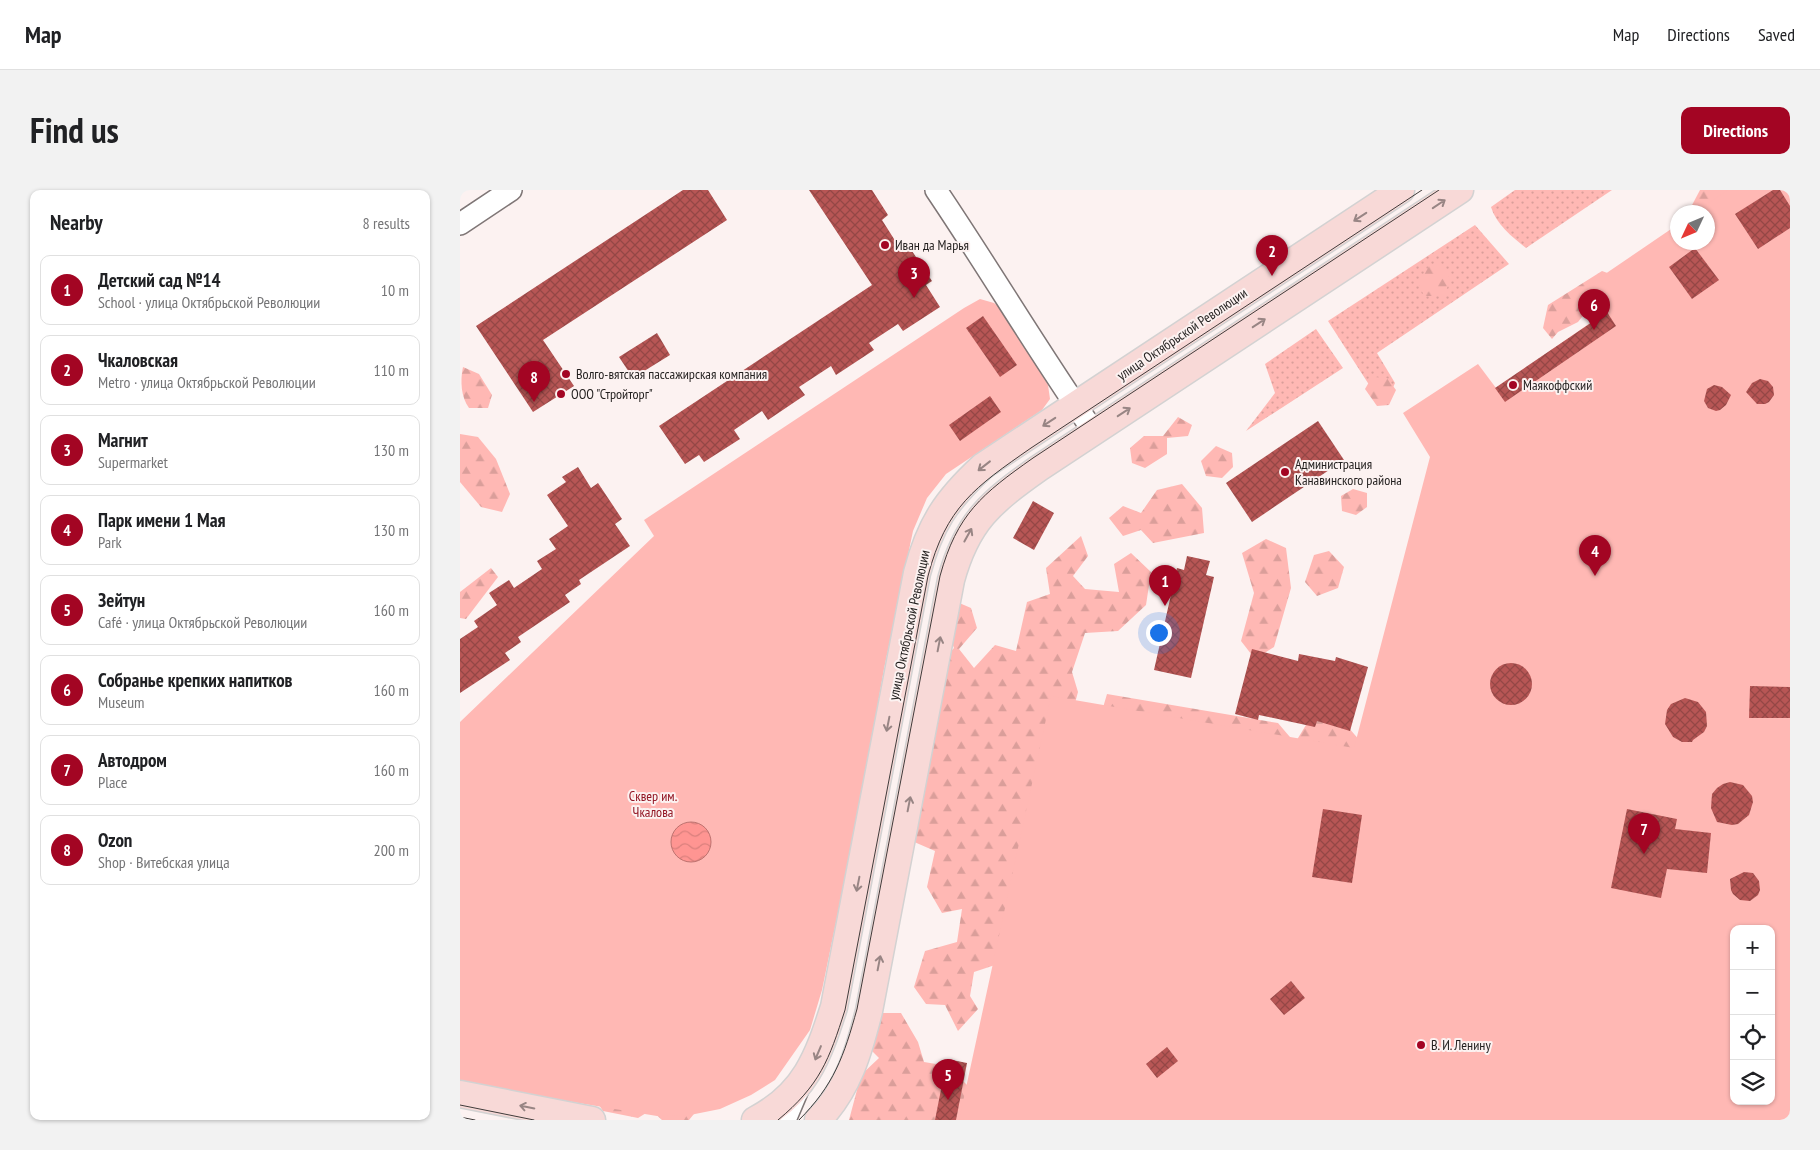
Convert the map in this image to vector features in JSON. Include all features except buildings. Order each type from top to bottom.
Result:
[{"type":"main road","points":[[822,1117],[844,1085],[858,1056],[869,1011],[951,580],[957,558],[967,535],[993,503],[1039,468],[1460,190]]},
{"type":"main road","name":"улица Октябрьской Революции","points":[[755,1120],[771,1112],[801,1082],[813,1064],[834,1007],[924,546],[948,502],[983,466],[1398,192]]},
{"type":"main road","points":[[1398,192],[1412,222]]},
{"type":"main road","points":[[460,1094],[592,1120]]},
{"type":"street","points":[[460,224],[512,190]]},
{"type":"street","points":[[936,190],[1094,432]]},
{"type":"street","points":[[785,1120],[801,1082]]},
{"type":"green space","points":[[1515,190],[1612,190],[1526,248],[1501,225],[1491,207]]},
{"type":"green space","points":[[1700,190],[1761,190],[1715,209],[1715,205],[1692,205]]},
{"type":"green space","points":[[1728,190],[1790,190],[1790,1120],[959,1120],[1051,696],[1354,748],[1430,457],[1403,413],[1478,364],[1496,388],[1606,312],[1589,285],[1670,230],[1670,250],[1715,250],[1715,205],[1706,205]]},
{"type":"green space","points":[[1475,225],[1509,264],[1377,353],[1395,383],[1388,399],[1375,394],[1328,321]]},
{"type":"green space","points":[[1430,264],[1445,267],[1450,280],[1444,296],[1424,296],[1419,284]]},
{"type":"green space","points":[[1602,271],[1613,275],[1623,284],[1589,308],[1578,322],[1558,332],[1552,339],[1543,328],[1548,305]]},
{"type":"green space","name":"Сквер им. Чкалова","points":[[980,299],[994,303],[1005,312],[1048,385],[1050,399],[1042,410],[946,474],[927,498],[913,531],[884,669],[860,806],[822,990],[810,1030],[775,1080],[751,1095],[720,1109],[690,1115],[657,1116],[518,1093],[460,1081],[460,722],[654,536],[644,520]]},
{"type":"green space","points":[[1316,329],[1343,368],[1246,431],[1275,393],[1265,364]]},
{"type":"green space","points":[[463,367],[479,374],[492,395],[488,408],[469,408],[466,404],[462,389]]},
{"type":"green space","points":[[1372,377],[1387,378],[1396,390],[1389,405],[1377,406],[1365,389]]},
{"type":"green space","points":[[1178,417],[1192,425],[1188,436],[1167,438],[1167,454],[1145,468],[1132,463],[1130,448],[1144,436],[1163,436]]},
{"type":"green space","points":[[460,434],[478,437],[496,459],[510,494],[502,512],[481,507],[460,482]]},
{"type":"green space","points":[[1216,446],[1232,453],[1233,467],[1222,478],[1206,476],[1201,461]]},
{"type":"green space","points":[[1182,484],[1202,508],[1204,533],[1153,543],[1141,530],[1123,536],[1109,518],[1123,506],[1141,513],[1157,490]]},
{"type":"green space","points":[[1353,489],[1367,493],[1367,507],[1356,515],[1342,511],[1341,496]]},
{"type":"green space","points":[[1081,536],[1088,556],[1073,576],[1085,589],[1119,592],[1114,564],[1131,553],[1151,572],[1146,605],[1118,631],[1085,633],[1072,672],[1078,692],[1058,765],[1102,711],[1107,694],[1278,723],[1295,743],[1309,720],[1343,721],[1383,768],[1016,958],[974,972],[970,996],[978,1009],[958,1031],[945,1005],[926,1004],[914,987],[925,951],[957,942],[962,909],[942,913],[927,887],[935,851],[912,841],[942,661],[954,648],[942,617],[957,602],[971,608],[977,628],[959,649],[974,668],[995,645],[1016,651],[1027,602],[1050,594],[1046,568]]},
{"type":"green space","points":[[1266,539],[1286,548],[1291,588],[1274,647],[1255,659],[1241,641],[1254,593],[1242,553]]},
{"type":"green space","points":[[1329,551],[1344,567],[1338,588],[1317,596],[1305,582],[1314,555]]},
{"type":"green space","points":[[491,568],[498,577],[466,619],[460,618],[460,592]]},
{"type":"green space","points":[[868,1013],[901,1013],[918,1042],[924,1062],[948,1066],[969,1087],[966,1120],[849,1120],[861,1075],[879,1058],[862,1041]]},
{"type":"green space","points":[[595,1099],[698,1109],[689,1120],[662,1120],[651,1110],[638,1118],[603,1111]]},
{"type":"water","points":[[691,822],[705,828],[711,842],[705,856],[691,862],[677,856],[671,842],[677,828]]},
{"type":"tram line","points":[[778,1120],[804,1095],[821,1071],[834,1043],[845,1010],[928,576],[935,552],[954,515],[979,487],[1031,448],[1422,190]]},
{"type":"tram line","points":[[799,1120],[821,1094],[836,1069],[857,1009],[940,576],[947,555],[963,521],[974,507],[999,483],[1033,458],[1439,190]]},
{"type":"tram line","points":[[460,1105],[534,1120]]},
{"type":"tram line","points":[[460,1117],[475,1120]]},
{"type":"place","name":"Иван да Марья","points":[[885,245]]},
{"type":"place","name":"Чкаловская","points":[[1272,276]]},
{"type":"place","name":"Магнит","points":[[914,298]]},
{"type":"place","name":"Собранье крепких напитков","points":[[1594,330]]},
{"type":"place","name":"Волго-вятская пассажирская компания","points":[[566,374]]},
{"type":"place","name":"Маякоффский","points":[[1513,385]]},
{"type":"place","name":"ООО \"Стройторг\"","points":[[561,394]]},
{"type":"place","name":"Ozon","points":[[534,402]]},
{"type":"place","name":"Администрация Канавинского района","points":[[1285,472]]},
{"type":"place","name":"Парк имени 1 Мая","points":[[1595,576]]},
{"type":"place","name":"Детский сад №14","points":[[1165,606]]},
{"type":"place","name":"Автодром","points":[[1644,854]]},
{"type":"place","name":"В. И. Ленину","points":[[1421,1045]]},
{"type":"place","name":"Зейтун","points":[[948,1100]]}]
